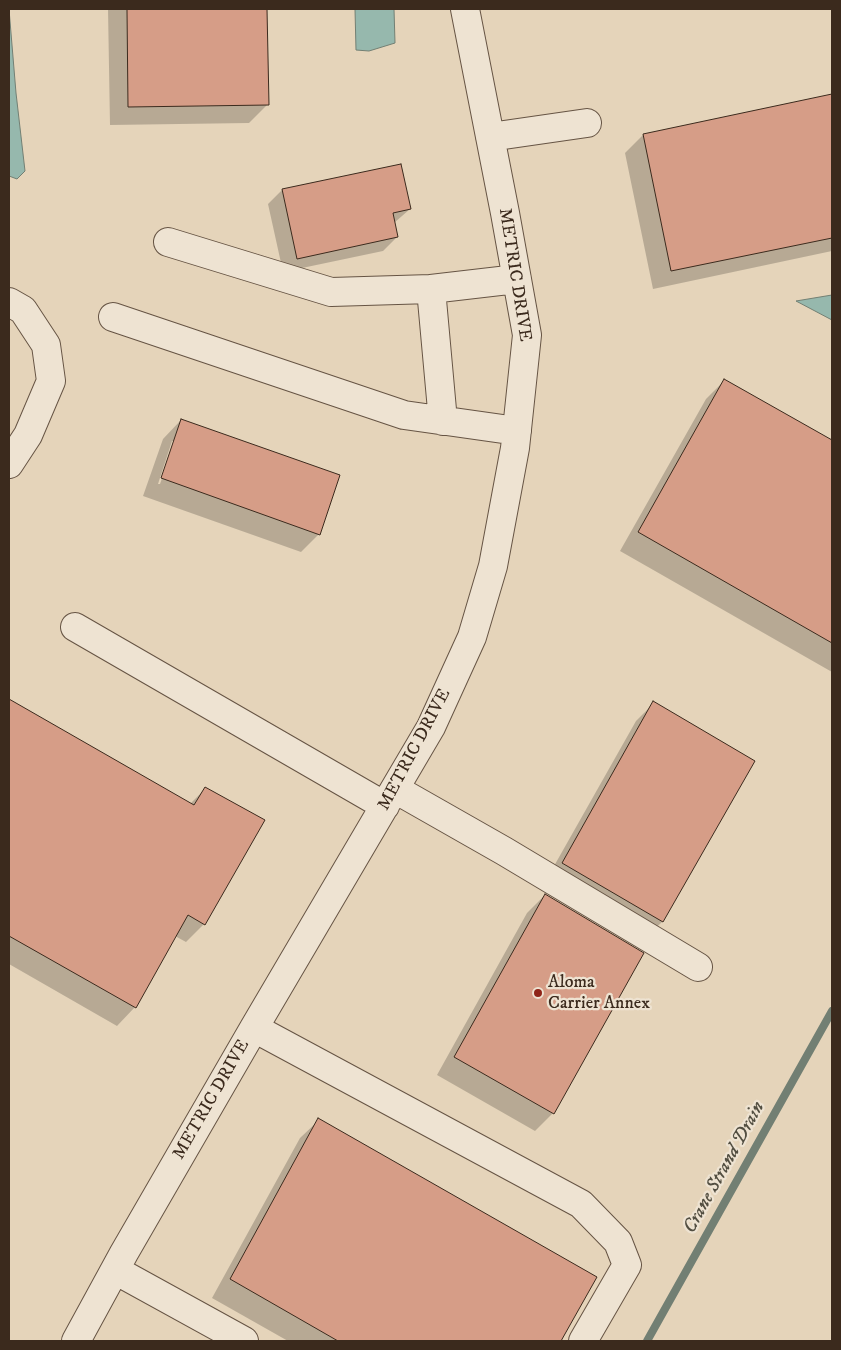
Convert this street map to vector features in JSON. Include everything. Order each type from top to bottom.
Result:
[{"type":"street","name":"METRIC DRIVE","points":[[76,1341],[254,1028],[431,728],[472,637],[493,566],[517,431],[527,335],[465,9]]},
{"type":"street","name":"METRIC DRIVE","points":[[475,62],[478,9]]},
{"type":"street","points":[[490,137],[587,123]]},
{"type":"street","points":[[168,242],[331,292],[432,289],[517,279]]},
{"type":"street","points":[[432,289],[444,421]]},
{"type":"street","points":[[9,302],[23,310],[46,345],[52,381],[28,435],[9,464]]},
{"type":"street","points":[[113,317],[404,415],[517,431]]},
{"type":"street","points":[[75,628],[390,798],[504,851],[698,967]]},
{"type":"street","points":[[254,1028],[581,1204],[618,1242],[627,1266],[583,1341]]},
{"type":"street","points":[[115,1270],[244,1341]]},
{"type":"water","points":[[9,9],[25,171],[17,179],[9,176]]},
{"type":"water","points":[[355,9],[394,9],[395,43],[369,51],[356,50]]},
{"type":"water","points":[[832,295],[832,320],[796,301]]},
{"type":"building","points":[[127,9],[267,9],[269,105],[128,107]]},
{"type":"building","points":[[832,94],[832,238],[671,271],[643,134]]},
{"type":"building","points":[[401,164],[411,209],[393,213],[398,237],[297,259],[282,189]]},
{"type":"building","points":[[724,379],[832,440],[832,643],[638,532]]},
{"type":"building","points":[[181,419],[340,475],[320,535],[161,478]]},
{"type":"building","points":[[9,699],[194,805],[205,787],[265,820],[205,925],[188,915],[136,1008],[9,936]]},
{"type":"building","points":[[653,701],[755,761],[663,922],[562,863]]},
{"type":"building","points":[[545,894],[644,953],[554,1114],[454,1057]]},
{"type":"building","points":[[318,1118],[597,1277],[561,1341],[338,1341],[230,1279]]},
{"type":"waterway","name":"Crane Strand Drain","points":[[647,1341],[832,1011]]},
{"type":"place","name":"Aloma Carrier Annex","points":[[538,993]]}]
